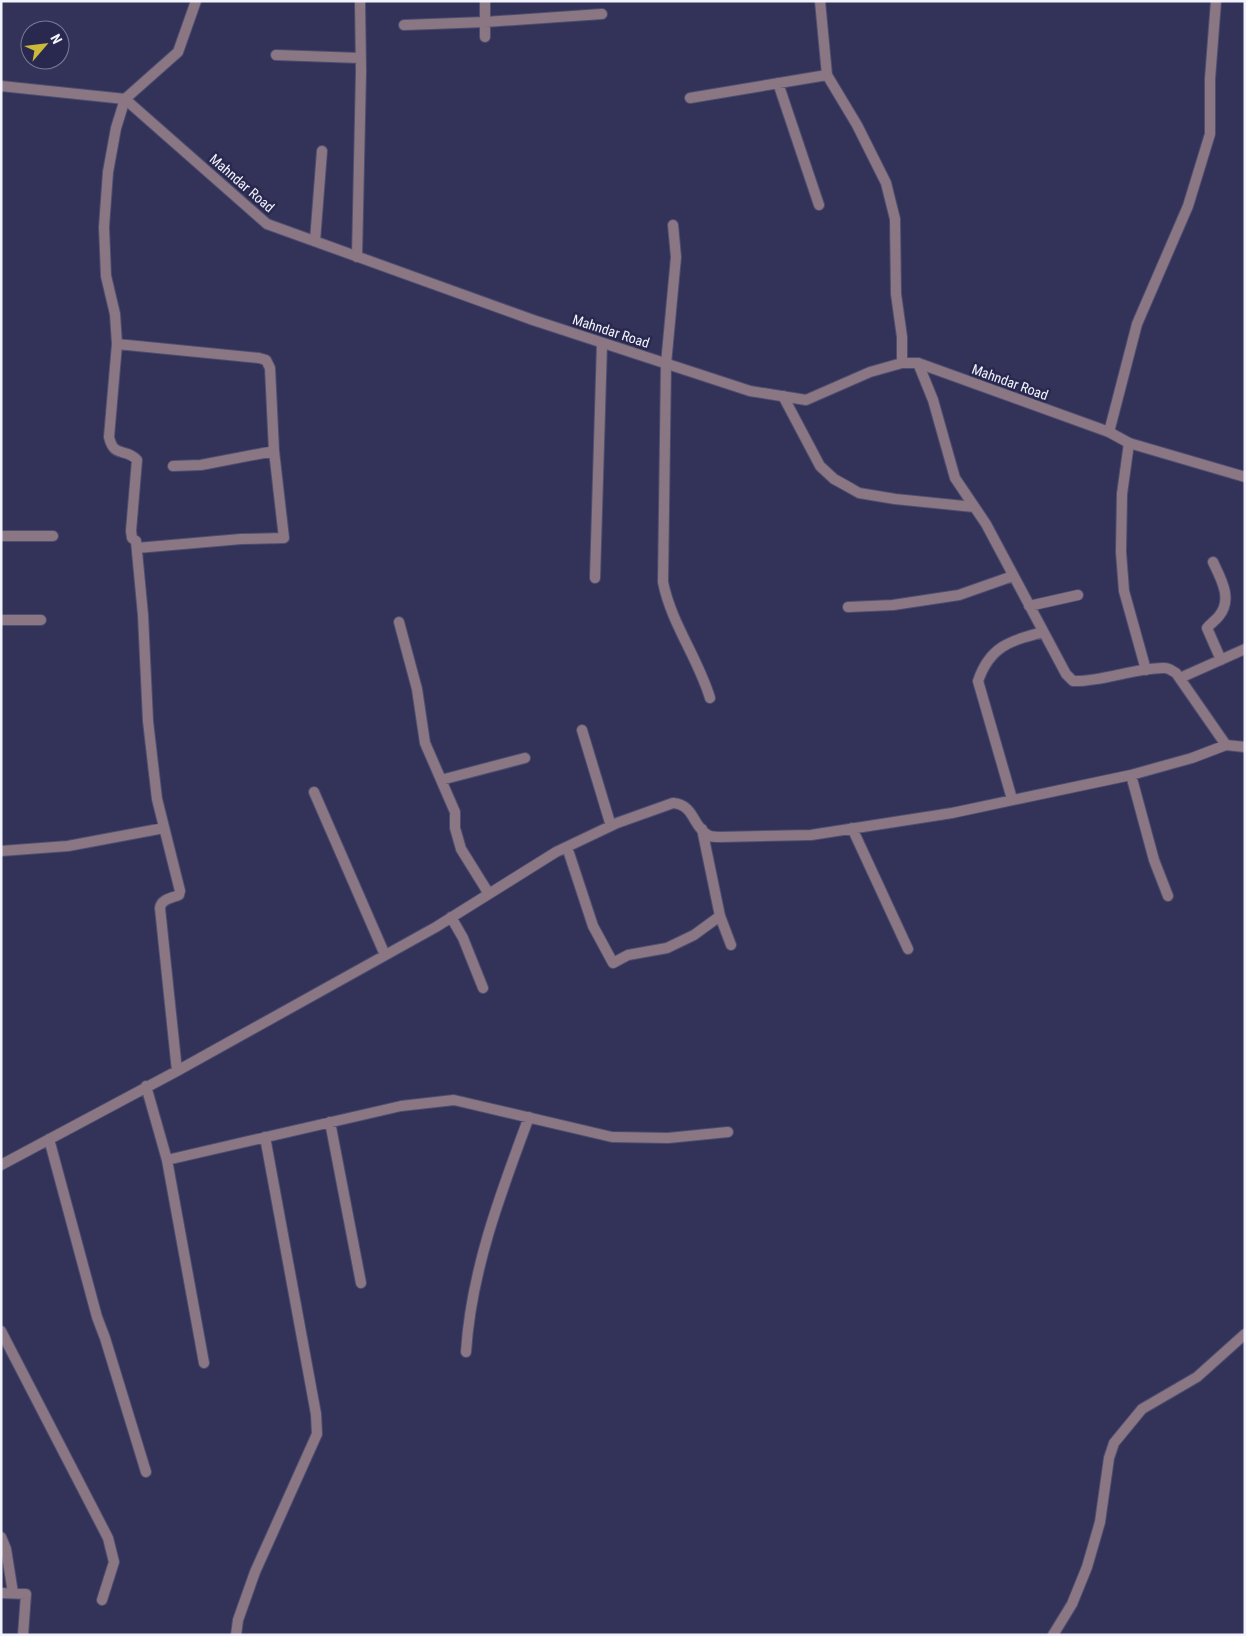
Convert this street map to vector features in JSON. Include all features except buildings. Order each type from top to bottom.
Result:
[{"type":"street","points":[[177,1071],[160,904],[179,895],[180,891],[157,799],[148,720],[144,615],[136,541],[132,538],[131,531],[137,460],[133,456],[117,451],[111,445],[109,437],[117,344],[115,314],[106,276],[104,227],[108,172],[116,128],[125,99],[178,52],[196,1]]},
{"type":"street","points":[[358,257],[360,1]]},
{"type":"street","points":[[485,1],[485,37]]},
{"type":"street","points":[[820,1],[827,74],[858,125],[886,183],[895,219],[896,294],[902,337],[902,363]]},
{"type":"street","points":[[1109,432],[1138,324],[1188,206],[1210,134],[1210,79],[1216,1]]},
{"type":"street","points":[[404,25],[602,14]]},
{"type":"street","points":[[276,55],[360,58]]},
{"type":"street","points":[[690,98],[827,74]]},
{"type":"street","points":[[778,83],[819,205]]},
{"type":"street","points":[[1,86],[125,99]]},
{"type":"street","name":"Mahndar Road","points":[[125,99],[267,224],[523,317],[750,391],[806,400],[870,372],[902,363],[918,363],[1109,432],[1129,443],[1245,477]]},
{"type":"street","points":[[315,241],[322,151]]},
{"type":"street","points":[[673,225],[676,257],[666,364],[663,582],[670,608],[698,664],[710,698]]},
{"type":"street","points":[[595,578],[602,343]]},
{"type":"street","points":[[117,344],[266,360],[270,368],[274,451],[284,538],[241,539],[137,548]]},
{"type":"street","points":[[918,363],[933,400],[956,478],[986,524],[1066,674],[1073,681],[1087,682],[1146,670],[1167,668],[1176,672],[1226,745]]},
{"type":"street","points":[[782,396],[820,466],[834,479],[844,485],[858,493],[895,499],[974,507]]},
{"type":"street","points":[[1129,443],[1122,494],[1121,552],[1124,591],[1146,670]]},
{"type":"street","points":[[174,466],[201,465],[274,451]]},
{"type":"street","points":[[1,536],[53,536]]},
{"type":"street","points":[[1213,562],[1225,589],[1225,600],[1219,616],[1207,628],[1221,660]]},
{"type":"street","points":[[848,608],[893,605],[959,595],[1013,576]]},
{"type":"street","points":[[1029,606],[1078,595]]},
{"type":"street","points":[[1,620],[41,620]]},
{"type":"street","points":[[398,622],[419,694],[425,743],[454,812],[455,828],[460,849],[489,894]]},
{"type":"street","points":[[1012,799],[978,681],[984,664],[994,652],[1019,638],[1043,632]]},
{"type":"street","points":[[1180,678],[1245,649]]},
{"type":"street","points":[[582,730],[611,826]]},
{"type":"street","points":[[1,1165],[177,1071],[385,955],[567,847],[611,826],[673,803],[681,804],[688,809],[708,836],[811,835],[952,813],[1131,775],[1192,758],[1226,745],[1245,746]]},
{"type":"street","points":[[441,780],[525,758]]},
{"type":"street","points":[[1131,775],[1154,860],[1168,896]]},
{"type":"street","points":[[314,792],[385,955]]},
{"type":"street","points":[[1,851],[68,846],[164,828]]},
{"type":"street","points":[[852,828],[908,949]]},
{"type":"street","points":[[702,829],[720,916],[731,945]]},
{"type":"street","points":[[567,847],[593,926],[613,963],[628,955],[667,948],[694,935],[720,916]]},
{"type":"street","points":[[451,917],[463,938],[483,988]]},
{"type":"street","points":[[146,1086],[167,1160],[204,1363]]},
{"type":"street","points":[[167,1160],[400,1106],[454,1100],[612,1137],[668,1138],[728,1132]]},
{"type":"street","points":[[466,1352],[471,1307],[476,1285],[504,1186],[528,1117]]},
{"type":"street","points":[[330,1122],[362,1283]]},
{"type":"street","points":[[236,1635],[238,1620],[255,1572],[317,1434],[316,1414],[265,1138]]},
{"type":"street","points":[[49,1139],[97,1317],[146,1472]]},
{"type":"street","points":[[1,1331],[108,1538],[114,1562],[102,1600]]},
{"type":"street","points":[[1053,1635],[1072,1604],[1087,1567],[1100,1522],[1109,1458],[1114,1443],[1142,1410],[1197,1377],[1245,1334]]},
{"type":"street","points":[[1,1536],[6,1549],[13,1593]]},
{"type":"street","points":[[1,1593],[26,1594],[23,1635]]}]
